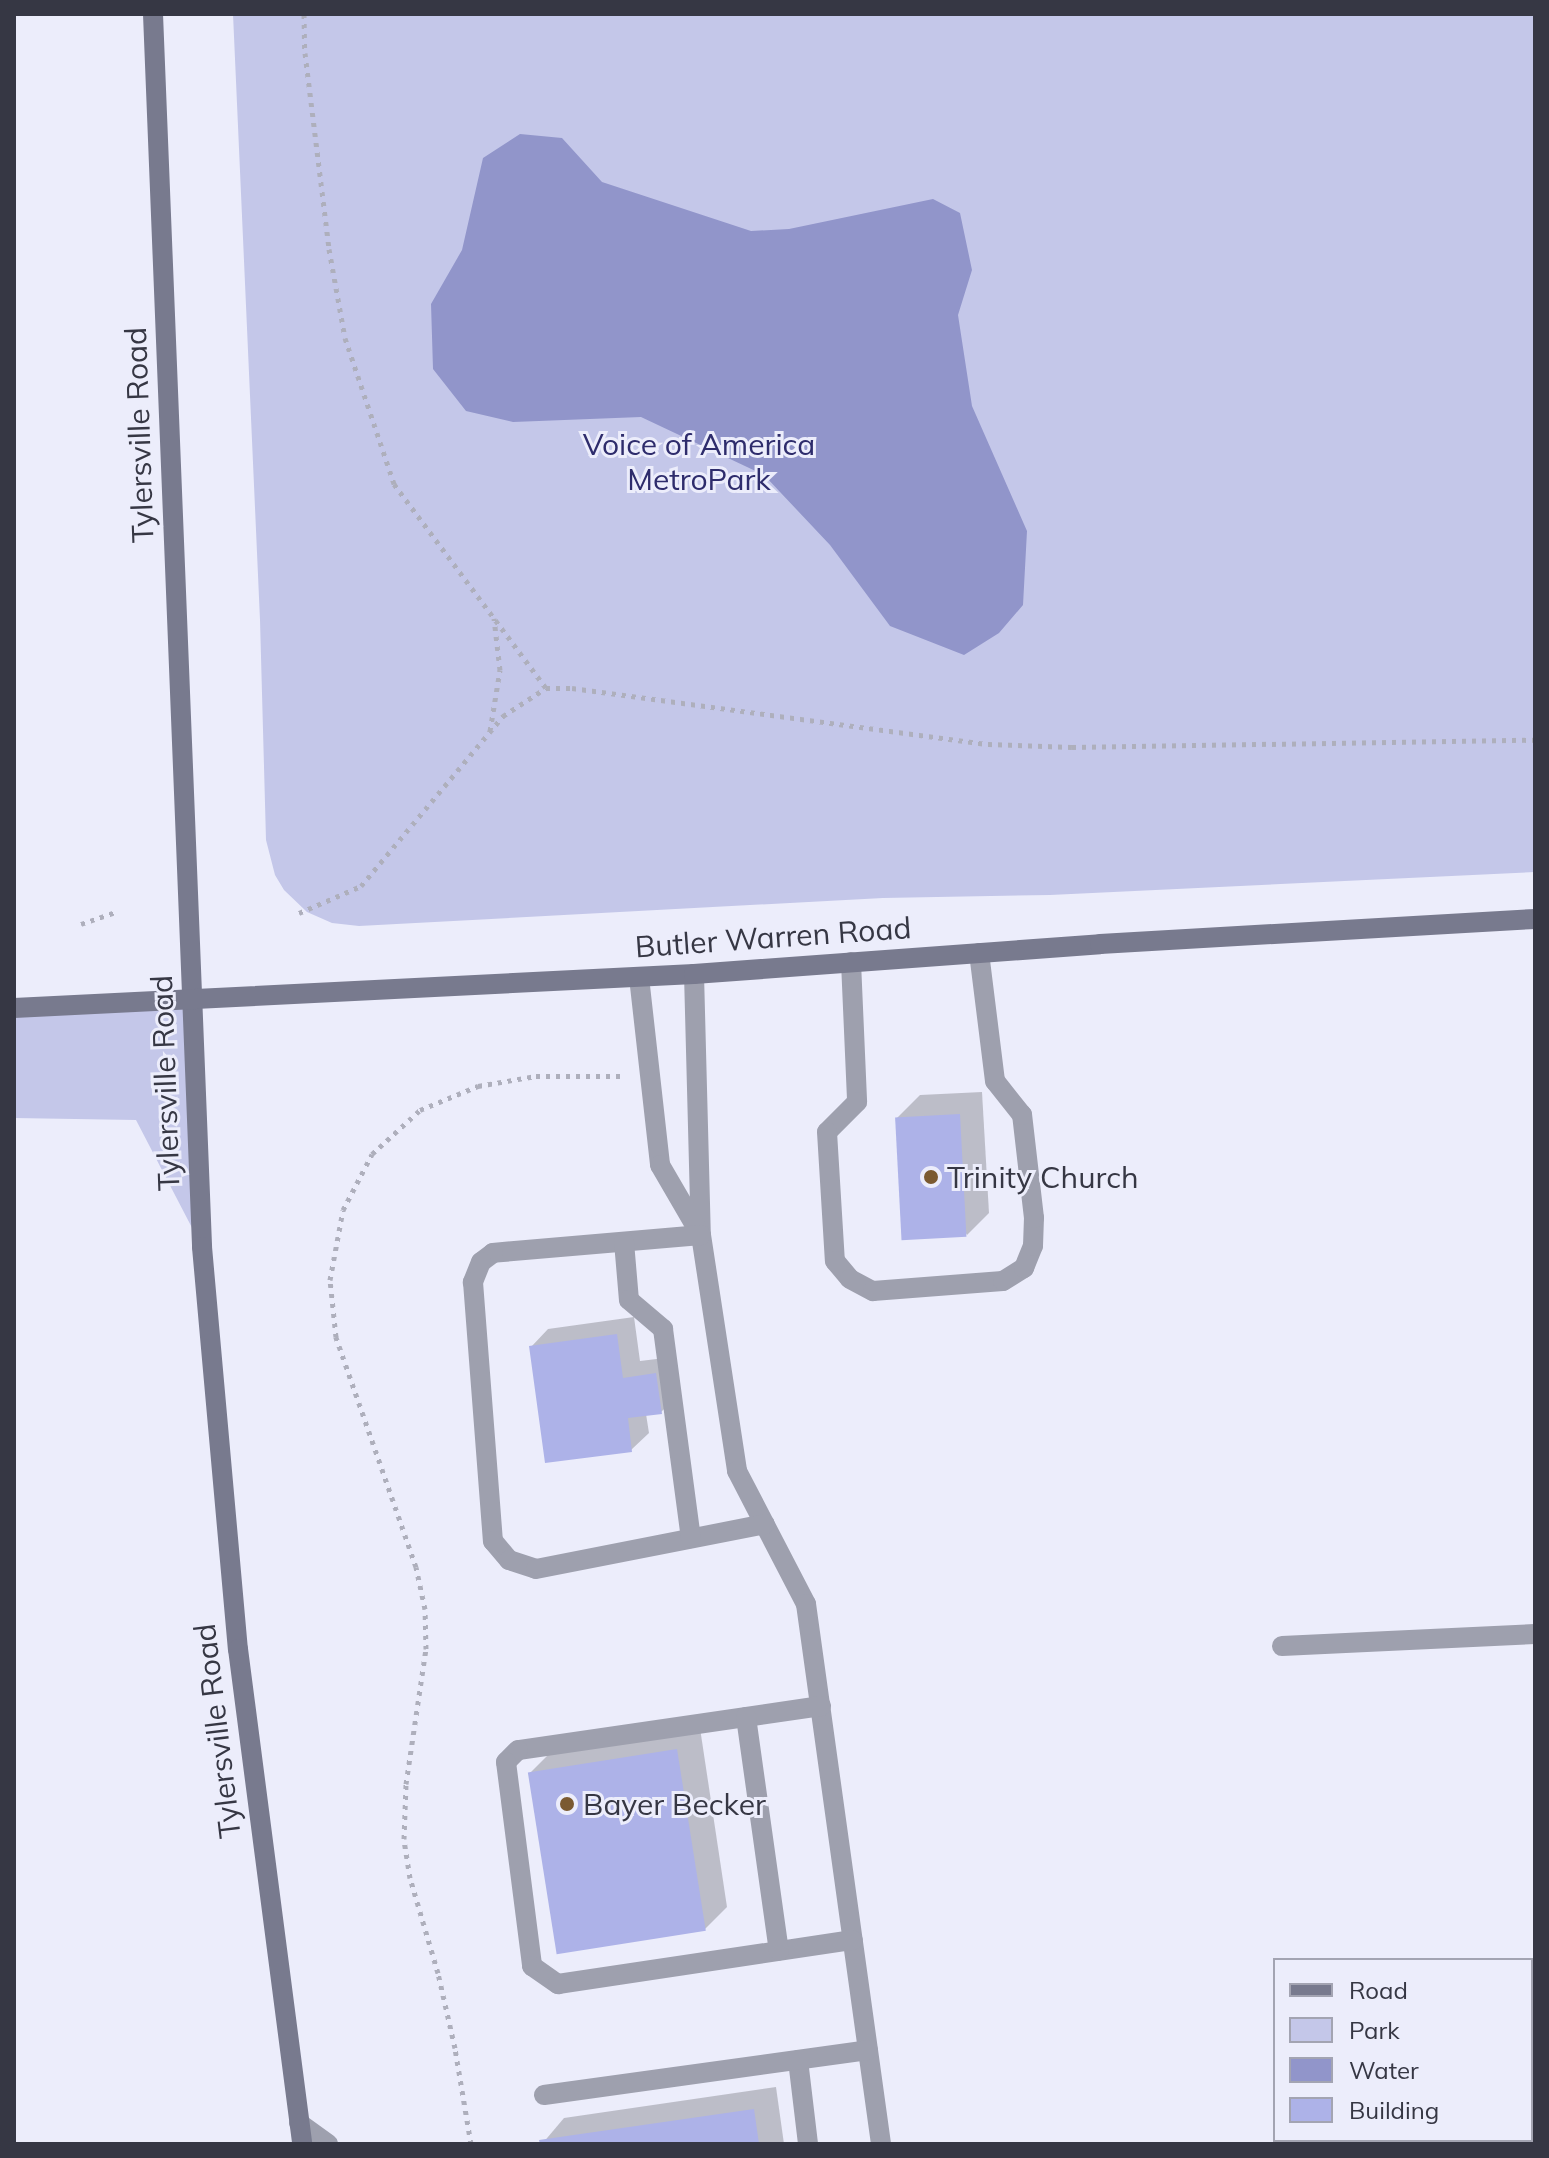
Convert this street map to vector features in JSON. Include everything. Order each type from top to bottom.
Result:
[{"type":"main road","name":"Tylersville Road","points":[[153,14],[202,1247],[218,1461],[265,1885],[302,2144]]},
{"type":"main road","name":"Butler Warren Road","points":[[14,1008],[694,974],[1535,919]]},
{"type":"street","points":[[851,962],[857,1102],[827,1132],[835,1261],[850,1279],[873,1291],[1003,1281],[1024,1268],[1033,1246],[1034,1218],[1022,1115],[995,1081],[979,953]]},
{"type":"street","points":[[694,974],[701,1235],[737,1471],[806,1604],[881,2144]]},
{"type":"street","points":[[639,977],[660,1165],[701,1235]]},
{"type":"street","points":[[701,1235],[493,1253],[481,1262],[473,1282],[493,1541],[509,1560],[536,1569],[765,1524]]},
{"type":"street","points":[[624,1242],[629,1300],[663,1329],[691,1538]]},
{"type":"street","points":[[1282,1646],[1535,1634]]},
{"type":"street","points":[[821,1706],[518,1750],[506,1762],[532,1966],[558,1984],[853,1940]]},
{"type":"street","points":[[746,1717],[779,1951]]},
{"type":"street","points":[[544,2095],[868,2050]]},
{"type":"street","points":[[798,2060],[808,2144]]},
{"type":"street","points":[[299,2123],[328,2144]]},
{"type":"path","points":[[304,14],[305,53],[329,249],[345,338],[394,484],[546,688]]},
{"type":"path","points":[[490,732],[500,670],[494,615]]},
{"type":"path","points":[[299,913],[361,886],[490,732],[515,707],[546,688],[572,688],[988,744],[1072,747],[1535,740]]},
{"type":"path","points":[[81,924],[116,912]]},
{"type":"path","points":[[471,2144],[448,2018],[410,1878],[404,1839],[406,1784],[426,1649],[425,1609],[416,1567],[336,1337],[330,1280],[343,1210],[364,1168],[372,1154],[420,1110],[478,1086],[536,1076],[650,1076]]},
{"type":"green space","name":"Voice of America MetroPark","points":[[233,14],[1535,14],[1535,872],[1050,895],[883,898],[359,926],[332,923],[307,912],[284,890],[275,875],[266,840],[260,620]]},
{"type":"green space","points":[[191,998],[202,1247],[136,1120],[14,1118],[14,1008]]},
{"type":"water","points":[[520,134],[562,138],[602,182],[751,231],[789,229],[933,199],[960,213],[972,270],[958,315],[972,406],[1027,531],[1023,605],[999,633],[964,655],[890,626],[830,545],[764,475],[641,417],[513,422],[466,411],[433,369],[431,304],[462,250],[483,158]]},
{"type":"building","name":"Trinity Church","points":[[960,1114],[966,1237],[902,1240],[895,1117]]},
{"type":"building","points":[[617,1334],[623,1378],[656,1373],[662,1414],[628,1418],[632,1452],[545,1463],[529,1346]]},
{"type":"building","points":[[677,1749],[706,1931],[557,1954],[528,1773]]},
{"type":"building","points":[[754,2109],[759,2144],[540,2144],[539,2140]]},
{"type":"place","name":"Trinity Church","points":[[931,1177]]},
{"type":"place","name":"Bayer Becker","points":[[567,1804]]}]
